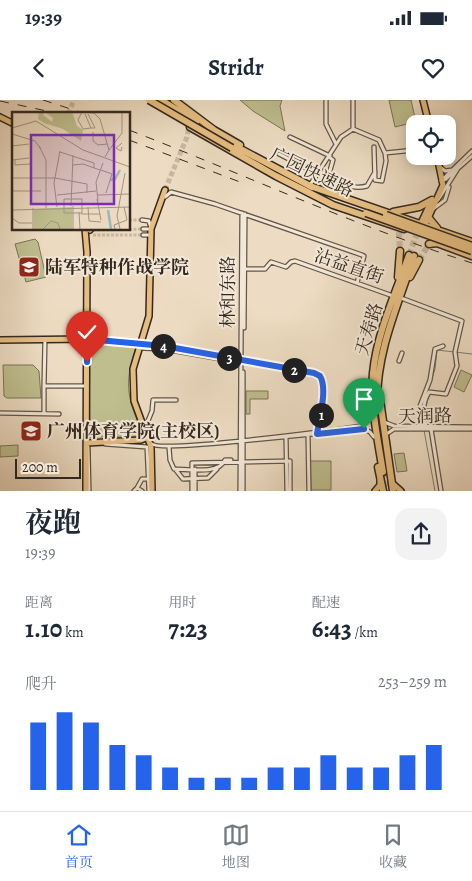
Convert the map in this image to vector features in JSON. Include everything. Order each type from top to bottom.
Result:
[{"type":"highway","points":[[144,100],[282,180],[342,209],[391,226],[408,229],[440,230]]},
{"type":"highway","name":"广园快速路","points":[[149,100],[311,189],[472,251]]},
{"type":"highway","name":"广园快速路","points":[[155,100],[232,147],[311,189]]},
{"type":"highway","points":[[161,100],[194,120]]},
{"type":"highway","points":[[174,100],[194,120],[197,125],[194,129]]},
{"type":"highway","points":[[174,100],[214,130],[258,156],[271,167]]},
{"type":"highway","points":[[202,135],[199,125],[214,130]]},
{"type":"highway","points":[[282,180],[339,196],[411,220],[421,230]]},
{"type":"highway","name":"广园快速路","points":[[324,193],[366,211],[471,243]]},
{"type":"highway","points":[[388,212],[419,207],[431,209],[432,225],[471,243]]},
{"type":"highway","points":[[391,226],[397,222],[396,215]]},
{"type":"highway","points":[[391,226],[399,232]]},
{"type":"highway","points":[[448,248],[444,238],[453,235]]},
{"type":"highway","points":[[429,244],[436,243],[472,256]]},
{"type":"highway","points":[[464,253],[461,245],[471,243]]},
{"type":"highway","points":[[397,297],[400,251]]},
{"type":"highway","name":"天寿路","points":[[385,473],[375,383],[376,350],[414,257],[397,297]]},
{"type":"highway","points":[[375,383],[370,411],[374,437],[385,473],[392,482],[393,491]]},
{"type":"highway","points":[[375,383],[385,440],[383,491]]},
{"type":"main road","points":[[422,100],[426,115]]},
{"type":"main road","points":[[0,118],[12,123]]},
{"type":"main road","points":[[438,165],[442,180]]},
{"type":"main road","points":[[421,230],[442,180],[440,166]]},
{"type":"main road","points":[[150,491],[152,451],[132,389],[132,369],[149,316],[151,232],[165,190]]},
{"type":"main road","points":[[421,230],[431,209]]},
{"type":"main road","points":[[87,491],[87,242],[89,231]]},
{"type":"main road","points":[[0,341],[87,342],[139,346]]},
{"type":"main road","points":[[87,443],[143,439],[146,437],[146,430]]},
{"type":"main road","points":[[375,491],[385,473]]},
{"type":"main road","points":[[392,482],[400,491]]},
{"type":"street","points":[[326,100],[326,124],[337,144]]},
{"type":"street","points":[[353,100],[353,129]]},
{"type":"street","points":[[311,189],[341,136],[353,129]]},
{"type":"street","points":[[353,129],[379,140],[385,153],[386,161],[382,181],[376,180],[374,147]]},
{"type":"street","points":[[290,137],[329,156],[333,160],[329,174],[345,184],[358,188],[367,186],[375,172]]},
{"type":"street","points":[[385,153],[406,151]]},
{"type":"street","points":[[431,209],[446,200],[455,170],[472,151]]},
{"type":"street","points":[[280,154],[318,174]]},
{"type":"street","points":[[442,180],[472,156]]},
{"type":"street","points":[[440,166],[445,171],[455,170]]},
{"type":"street","points":[[339,196],[345,184]]},
{"type":"street","points":[[157,210],[161,207],[165,196],[171,192],[243,214],[362,255],[365,261],[357,283]]},
{"type":"street","name":"林和东路","points":[[242,491],[243,214]]},
{"type":"street","points":[[142,220],[148,221],[151,232]]},
{"type":"street","points":[[143,229],[151,232]]},
{"type":"street","points":[[143,235],[151,232]]},
{"type":"street","name":"沾益直街","points":[[243,269],[265,269],[271,262],[286,267],[293,261],[462,321],[455,352],[457,366],[446,394],[429,392],[425,399],[423,407],[424,427]]},
{"type":"street","points":[[44,414],[45,341]]},
{"type":"street","points":[[139,346],[314,373],[320,376],[322,381],[322,413],[317,433]]},
{"type":"street","points":[[424,427],[420,406],[430,380],[435,349],[443,346]]},
{"type":"street","points":[[399,361],[402,353]]},
{"type":"street","points":[[44,386],[87,386]]},
{"type":"street","points":[[176,400],[153,400],[152,411],[146,430],[153,446],[169,448],[364,429],[374,437]]},
{"type":"street","points":[[242,441],[286,438],[362,426],[370,417],[370,411]]},
{"type":"street","points":[[0,413],[59,414]]},
{"type":"street","points":[[142,419],[148,419]]},
{"type":"street","name":"天润路","points":[[382,420],[390,425],[472,428]]},
{"type":"street","name":"天润路","points":[[385,440],[386,433],[391,429],[424,427],[431,429],[472,428]]},
{"type":"street","points":[[431,429],[441,491]]},
{"type":"street","points":[[308,435],[309,491]]},
{"type":"street","points":[[286,438],[288,491]]},
{"type":"street","name":"林和东路","points":[[242,441],[242,491]]},
{"type":"street","points":[[104,443],[143,445],[149,451],[150,491]]},
{"type":"street","points":[[169,448],[170,460],[174,469],[183,479],[208,478],[223,465],[225,460],[241,460]]},
{"type":"street","points":[[194,491],[192,463],[290,461],[288,491]]},
{"type":"street","points":[[174,469],[217,469]]},
{"type":"street","points":[[194,491],[195,469]]},
{"type":"street","points":[[142,491],[136,490],[142,479],[146,479]]},
{"type":"shaded area","points":[[240,100],[282,100],[280,106],[285,131],[253,111]]},
{"type":"shaded area","points":[[389,100],[411,100],[414,115],[406,115],[406,124],[395,127]]},
{"type":"shaded area","points":[[35,239],[38,242],[46,277],[26,282],[15,244]]},
{"type":"shaded area","points":[[89,343],[130,343],[136,347],[130,372],[129,392],[143,434],[142,437],[90,437]]},
{"type":"shaded area","points":[[3,365],[33,365],[39,371],[41,398],[7,398],[4,396]]},
{"type":"shaded area","points":[[461,370],[472,375],[464,392],[454,387]]},
{"type":"shaded area","points":[[246,391],[268,391],[268,399],[250,399],[250,414],[246,414]]},
{"type":"shaded area","points":[[18,445],[18,456],[0,457],[0,446]]},
{"type":"shaded area","points":[[404,453],[407,471],[397,472],[394,454]]},
{"type":"shaded area","points":[[310,461],[331,461],[331,490],[311,490]]},
{"type":"waterway","points":[[429,388],[435,369],[437,350],[472,354]]},
{"type":"waterway","points":[[424,430],[435,491]]},
{"type":"tunnel","points":[[69,112],[74,100]]},
{"type":"tunnel","points":[[165,190],[187,137],[189,125]]},
{"type":"tunnel","points":[[130,220],[142,220]]},
{"type":"tunnel","points":[[130,229],[143,229]]},
{"type":"tunnel","points":[[399,232],[400,251]]},
{"type":"tunnel","points":[[93,235],[143,235]]},
{"type":"tunnel","points":[[409,255],[416,236]]},
{"type":"tunnel","points":[[419,260],[429,244]]},
{"type":"tunnel","points":[[383,472],[386,491]]},
{"type":"railway","points":[[43,100],[80,112]]},
{"type":"railway","points":[[0,101],[52,112]]},
{"type":"railway","points":[[130,130],[385,233],[472,263]]},
{"type":"railway","points":[[130,140],[240,182]]},
{"type":"place","name":"陆军特种作战学院","points":[[29,267]]},
{"type":"place","name":"广州体育学院(主校区)","points":[[31,431]]},
{"type":"route","points":[[87,362],[87,339],[164,346],[242,360],[244,362],[314,373],[322,378],[322,413],[317,434],[364,429]]}]
